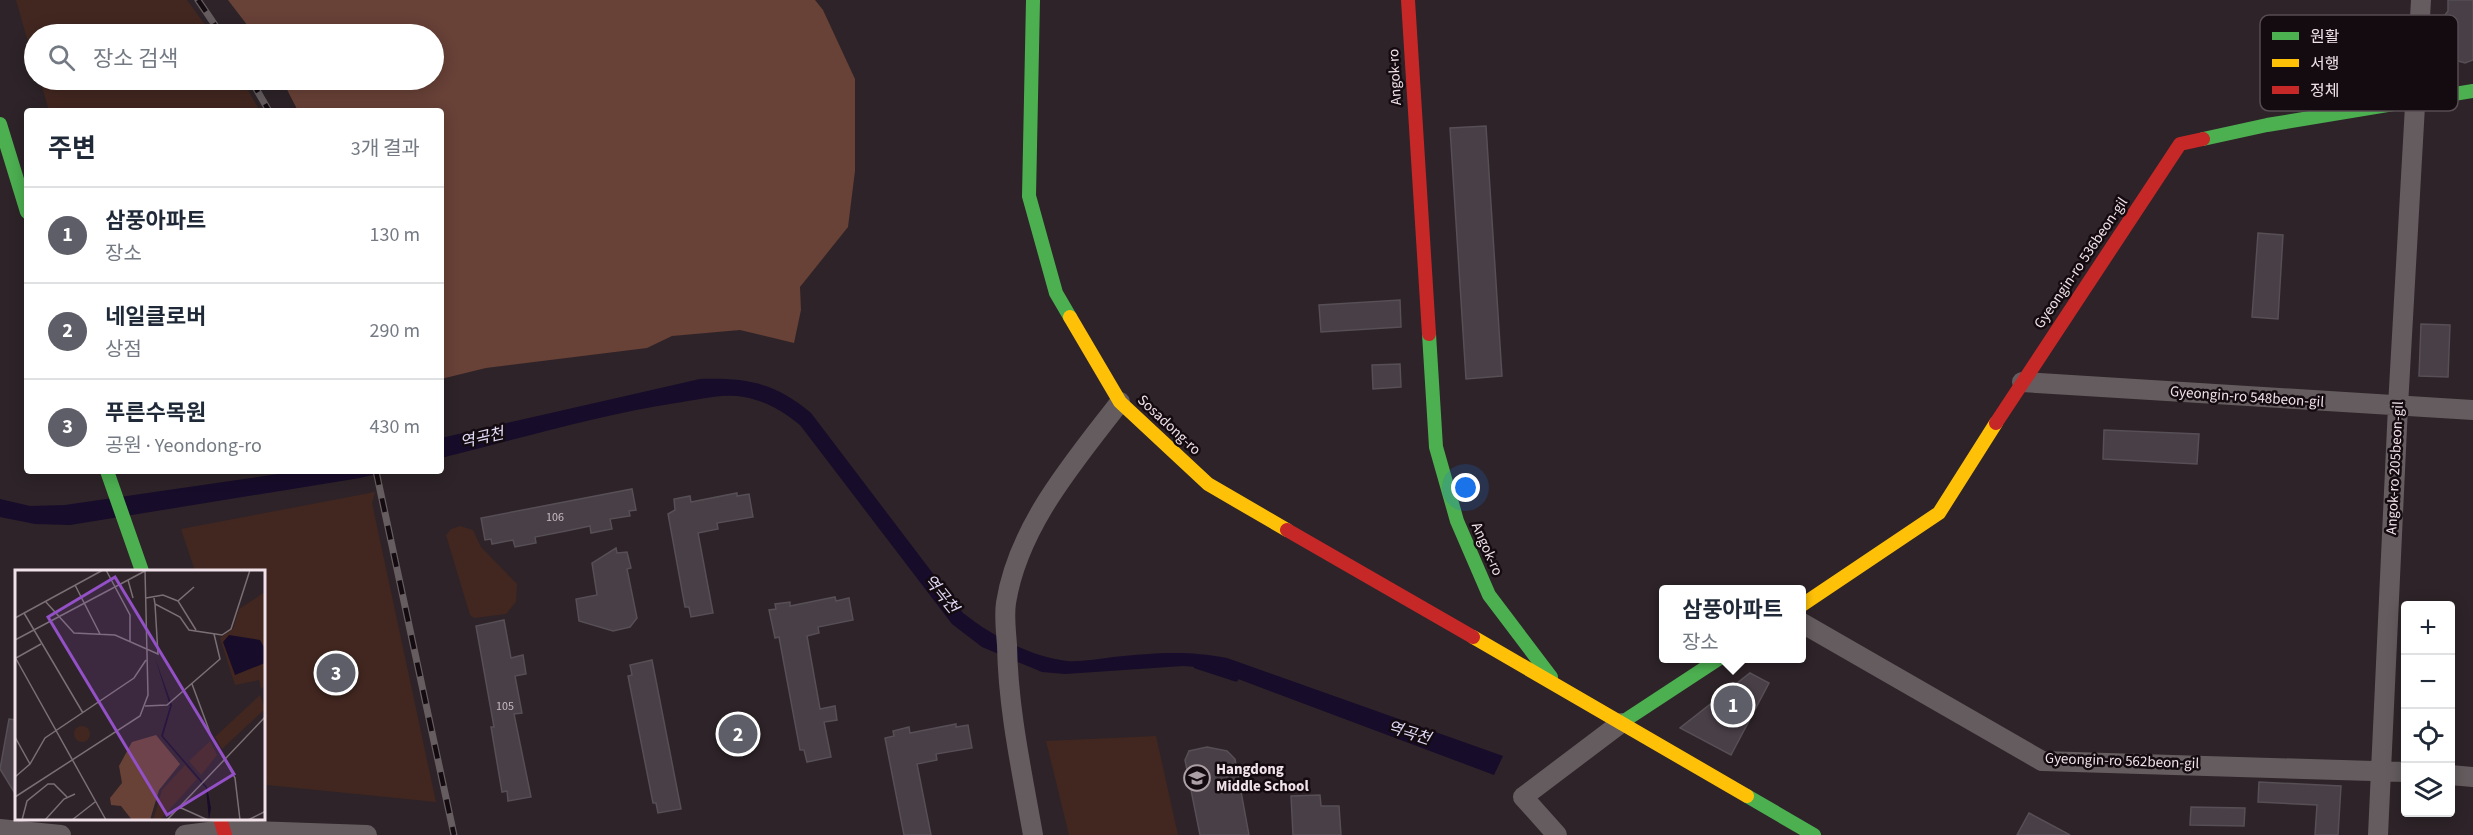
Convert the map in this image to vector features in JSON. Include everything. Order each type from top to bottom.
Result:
[{"type":"street","name":"Sosadong-ro","points":[[1033,0],[1029,196],[1056,293],[1120,402],[1208,484],[1559,687]]},
{"type":"street","name":"Angok-ro","points":[[1408,0],[1436,447],[1457,521],[1489,595],[1559,687],[1814,835]]},
{"type":"street","name":"Angok-ro 205beon-gil","points":[[2420,15],[2421,0]]},
{"type":"street","name":"Gyeongin-ro 536beon-gil","points":[[2458,93],[2473,90]]},
{"type":"street","name":"Gyeongin-ro 536beon-gil","points":[[1806,602],[1939,513],[2022,382],[2180,144],[2267,125],[2358,111]]},
{"type":"street","name":"Angok-ro 205beon-gil","points":[[2378,835],[2398,406],[2415,111]]},
{"type":"street","points":[[0,124],[5,157],[24,204]]},
{"type":"street","name":"Gyeongin-ro 548beon-gil","points":[[2022,382],[2473,410]]},
{"type":"street","points":[[1034,835],[1007,680],[1006,604],[1021,552],[1039,515],[1063,476],[1120,402]]},
{"type":"street","points":[[108,474],[141,567]]},
{"type":"street","name":"Gyeongin-ro 562beon-gil","points":[[1806,625],[2043,760],[2401,772]]},
{"type":"street","points":[[1557,835],[1523,797],[1621,723],[1712,663]]},
{"type":"street","points":[[2455,775],[2473,777]]},
{"type":"street","points":[[185,835],[223,828],[367,835]]},
{"type":"street","points":[[0,829],[61,835]]},
{"type":"shaded area","points":[[16,0],[187,0],[205,24],[24,24],[24,28]]},
{"type":"shaded area","points":[[228,0],[815,0],[823,10],[855,79],[855,171],[848,227],[800,287],[801,310],[794,343],[740,330],[672,336],[647,348],[486,368],[444,378],[444,108],[296,108],[287,90],[444,90],[444,24],[246,24]]},
{"type":"shaded area","points":[[43,90],[248,90],[258,108],[48,108]]},
{"type":"shaded area","points":[[375,492],[372,503],[436,802],[267,785],[266,570],[195,570],[181,529]]},
{"type":"shaded area","points":[[460,526],[473,530],[481,547],[517,584],[516,602],[506,614],[474,618],[470,615],[446,535],[451,529]]},
{"type":"shaded area","points":[[1156,736],[1178,835],[1069,835],[1046,741]]},
{"type":"water","points":[[700,379],[746,381],[759,384],[785,394],[811,413],[963,613],[1012,644],[1039,655],[1067,661],[1170,653],[1227,658],[1503,756],[1494,775],[1209,668],[1183,666],[1065,674],[1042,672],[982,647],[952,624],[800,425],[774,407],[760,401],[736,396],[719,396],[646,408],[444,457],[444,437]]},
{"type":"water","points":[[278,474],[377,474],[70,525],[35,524],[0,517],[0,499],[30,506],[65,505]]},
{"type":"building","points":[[2448,0],[2473,0],[2473,60],[2465,63],[2458,61],[2458,15],[2445,15],[2448,11]]},
{"type":"building","points":[[1486,126],[1502,376],[1466,379],[1450,128]]},
{"type":"building","points":[[2258,233],[2283,235],[2278,319],[2252,317]]},
{"type":"building","points":[[1400,300],[1401,327],[1321,332],[1319,305]]},
{"type":"building","points":[[2421,324],[2450,325],[2448,377],[2419,376]]},
{"type":"building","points":[[1400,364],[1401,387],[1373,389],[1372,365]]},
{"type":"building","points":[[2104,430],[2199,434],[2197,464],[2103,459]]},
{"type":"building","points":[[632,489],[636,510],[629,511],[630,516],[610,519],[612,529],[591,533],[590,526],[535,537],[536,543],[515,547],[513,540],[492,544],[491,539],[485,540],[481,518]]},
{"type":"building","points":[[737,493],[737,496],[749,494],[753,517],[717,523],[718,529],[698,533],[713,613],[691,617],[689,607],[685,607],[668,514],[675,510],[674,499],[690,496],[691,502]]},
{"type":"building","points":[[616,548],[617,553],[627,552],[631,568],[627,569],[637,618],[630,627],[613,631],[579,621],[576,599],[597,595],[592,563]]},
{"type":"building","points":[[835,597],[836,601],[849,598],[853,620],[818,627],[819,633],[807,636],[820,709],[835,706],[837,720],[824,722],[831,757],[807,762],[804,750],[800,750],[779,637],[775,638],[769,610],[776,609],[775,604],[790,602],[790,606]]},
{"type":"building","points":[[504,620],[511,658],[523,655],[526,674],[515,676],[522,713],[514,714],[531,797],[508,801],[507,791],[502,792],[491,727],[494,727],[476,626]]},
{"type":"building","points":[[652,660],[681,809],[658,813],[656,803],[653,803],[628,676],[632,675],[630,665]]},
{"type":"building","points":[[1750,673],[1769,683],[1731,755],[1680,728]]},
{"type":"building","points":[[9,719],[15,720],[15,793],[0,769]]},
{"type":"building","points":[[956,724],[956,727],[968,725],[972,748],[936,754],[937,760],[917,764],[931,835],[904,835],[885,738],[894,736],[893,731],[909,727],[910,733]]},
{"type":"building","points":[[1207,747],[1227,751],[1235,759],[1249,835],[1200,835],[1185,760],[1189,751]]},
{"type":"building","points":[[2259,782],[2341,786],[2338,835],[2315,835],[2317,805],[2258,802]]},
{"type":"building","points":[[1320,795],[1321,806],[1339,806],[1341,835],[1293,835],[1291,796]]},
{"type":"building","points":[[2191,807],[2245,808],[2244,826],[2190,825]]},
{"type":"building","points":[[2029,813],[2070,835],[2017,835]]},
{"type":"waterway","name":"역곡천","points":[[1196,666],[1236,679]]},
{"type":"railway","points":[[198,0],[214,24]]},
{"type":"railway","points":[[257,90],[267,108]]},
{"type":"railway","points":[[377,474],[454,835]]},
{"type":"traffic: fast","points":[[1033,0],[1029,196],[1056,293],[1070,317]]},
{"type":"traffic: fast","points":[[2458,93],[2473,91]]},
{"type":"traffic: fast","points":[[2203,139],[2267,125],[2352,111]]},
{"type":"traffic: fast","points":[[0,124],[24,202]]},
{"type":"traffic: fast","points":[[1429,334],[1436,447],[1457,521],[1489,595],[1551,677]]},
{"type":"traffic: fast","points":[[108,474],[142,570]]},
{"type":"traffic: fast","points":[[1621,723],[1712,663]]},
{"type":"traffic: fast","points":[[1747,796],[1814,835]]},
{"type":"traffic: slow","points":[[1070,317],[1120,402],[1208,484],[1287,530]]},
{"type":"traffic: slow","points":[[1806,602],[1939,513],[1996,423]]},
{"type":"traffic: slow","points":[[1473,637],[1747,796]]},
{"type":"traffic: jam","points":[[1408,0],[1429,334]]},
{"type":"traffic: jam","points":[[1996,423],[2180,144],[2203,139]]},
{"type":"traffic: jam","points":[[1287,530],[1473,637]]},
{"type":"traffic: jam","points":[[221,820],[225,835]]},
{"type":"place","name":"푸른수목원","points":[[336,673]]},
{"type":"place","name":"삼풍아파트","points":[[1733,705]]},
{"type":"place","name":"네일클로버","points":[[738,734]]},
{"type":"place","name":"Hangdong Middle School","points":[[1197,778]]}]
